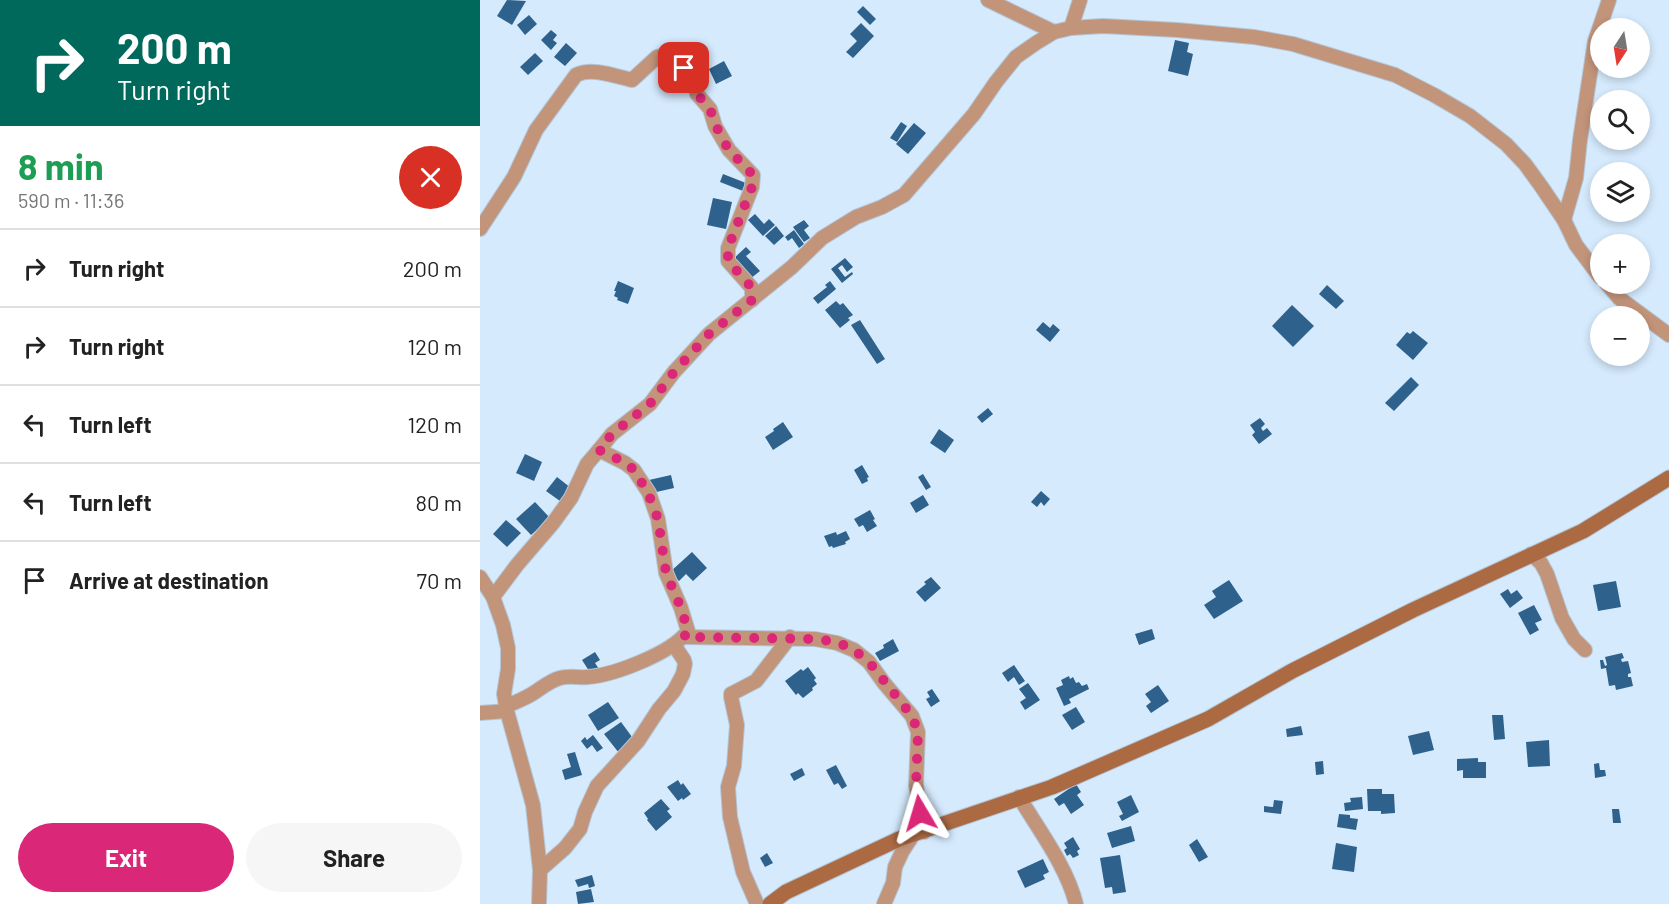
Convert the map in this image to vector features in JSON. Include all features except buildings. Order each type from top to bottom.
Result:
[{"type":"street","points":[[988,0],[1054,32]]},
{"type":"street","points":[[1071,28],[1080,0]]},
{"type":"street","points":[[1564,220],[1576,178],[1595,41],[1609,0]]},
{"type":"street","points":[[487,596],[553,523],[577,488],[587,464],[612,434],[650,404],[674,372],[709,334],[792,267],[822,238],[856,217],[904,195],[974,114],[1017,57],[1054,32],[1071,28],[1103,26],[1254,37],[1293,44],[1395,75],[1470,116],[1506,144],[1525,164],[1564,220],[1576,245],[1590,264]]},
{"type":"street","points":[[480,229],[514,177],[536,130],[576,75],[584,72],[599,73],[632,80],[657,57],[672,53],[694,78],[697,94],[710,109],[729,150],[753,175],[752,187],[728,248],[728,261],[752,288],[752,300]]},
{"type":"street","points":[[1616,294],[1669,335]]},
{"type":"street","points":[[480,713],[507,709],[550,681],[562,677],[587,678],[614,671],[668,649],[688,631],[666,573],[658,519],[648,493],[634,470],[626,463],[599,450]]},
{"type":"street","points":[[770,904],[786,892],[899,839],[1052,787],[1208,719],[1292,671],[1413,610],[1583,531],[1669,478]]},
{"type":"street","points":[[1531,554],[1541,563],[1547,574],[1562,618],[1574,639],[1585,650]]},
{"type":"street","points":[[480,577],[487,596],[503,625],[508,648],[508,669],[504,694],[532,805],[540,870],[539,904]]},
{"type":"street","points":[[679,641],[790,637],[837,642],[854,650],[869,662],[912,716],[918,732],[916,786],[918,834],[902,852],[884,904]]},
{"type":"street","points":[[757,904],[743,872],[730,817],[728,787],[734,766],[737,725],[731,694],[756,681],[790,637]]},
{"type":"street","points":[[540,870],[565,848],[580,829],[597,786],[638,741],[674,691],[683,674],[685,664],[679,641]]},
{"type":"street","points":[[1019,797],[1060,866],[1074,894],[1076,904]]},
{"type":"route","points":[[684,68],[694,78],[697,94],[710,109],[729,150],[753,175],[752,187],[728,248],[728,261],[752,288],[752,300],[709,334],[674,372],[650,404],[612,434],[599,450],[626,463],[634,470],[648,493],[658,519],[666,573],[686,622],[688,631],[684,637],[815,639],[837,642],[854,650],[869,662],[912,716],[918,732],[916,786],[920,813]]}]
